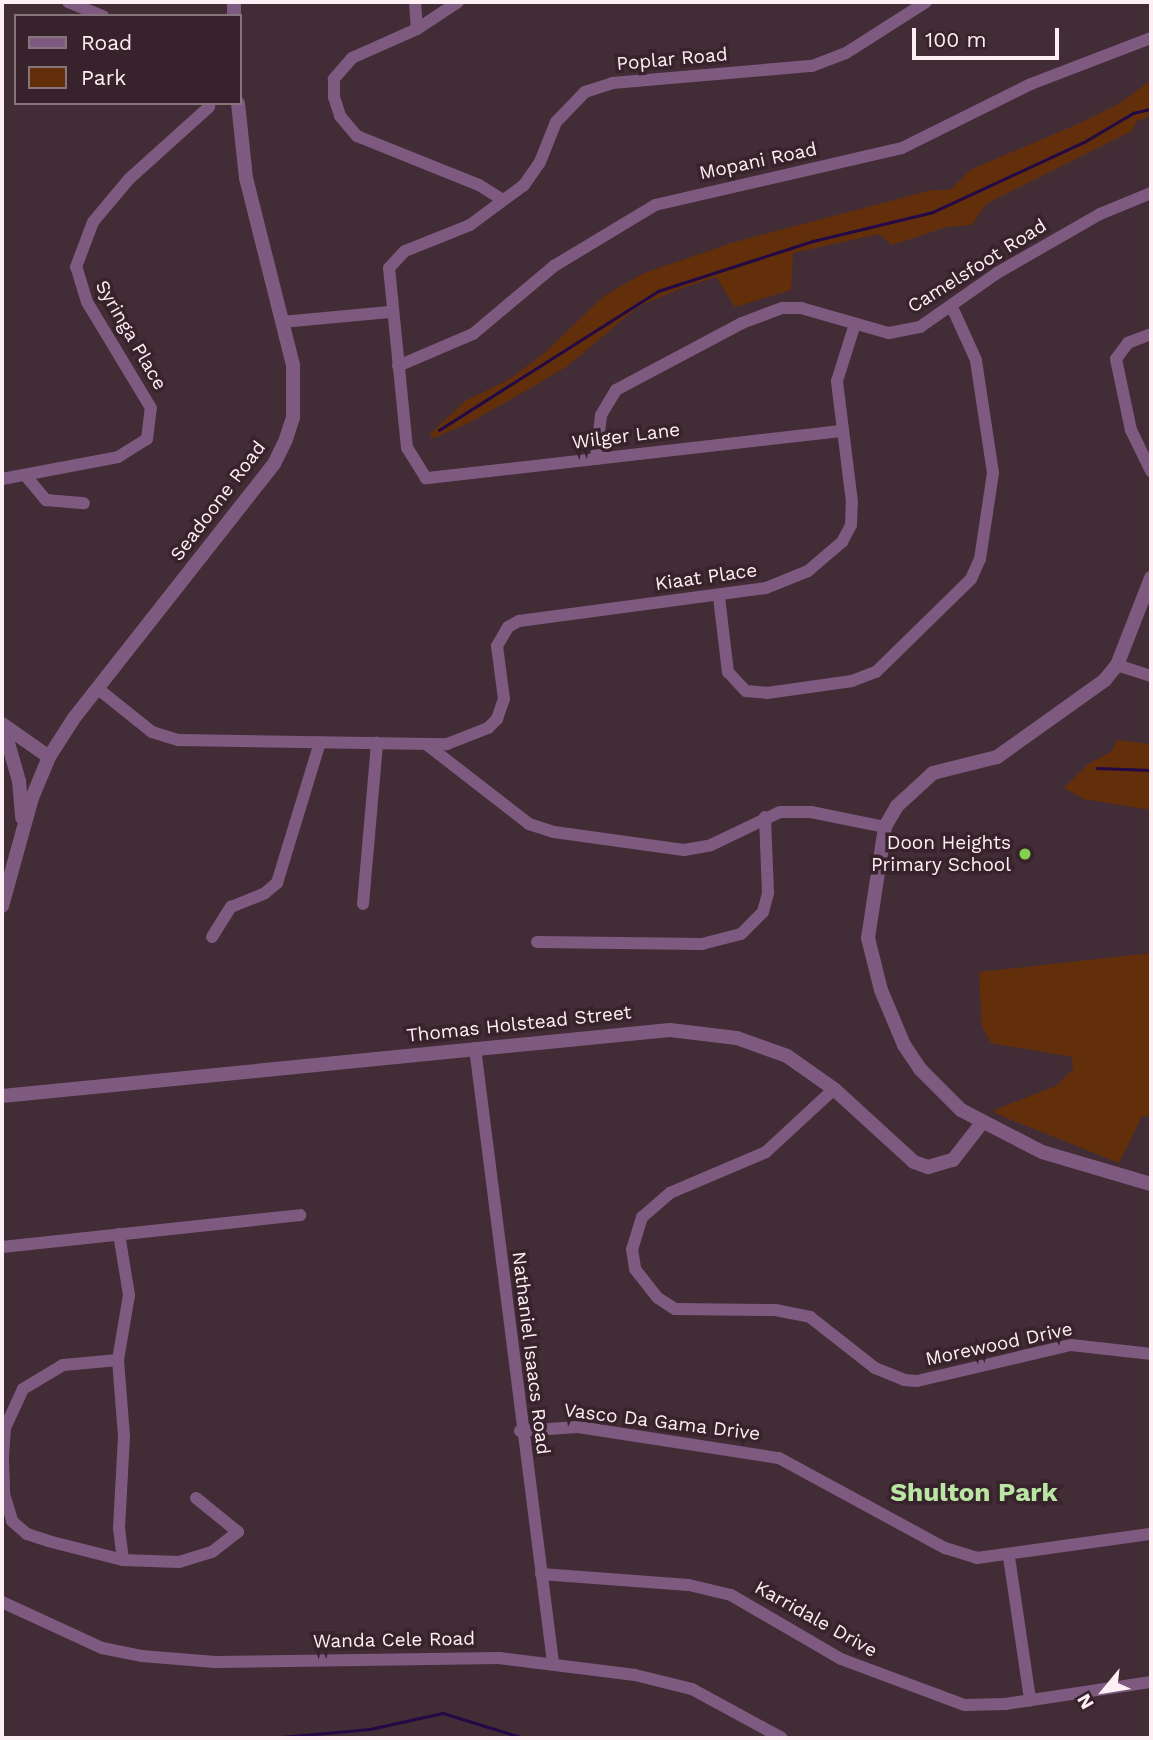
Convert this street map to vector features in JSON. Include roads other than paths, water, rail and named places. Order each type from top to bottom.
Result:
[{"type":"street","points":[[68,2],[98,14]]},
{"type":"street","points":[[415,2],[417,29]]},
{"type":"street","points":[[458,2],[417,29],[352,58],[334,79],[340,117],[357,136],[479,185],[503,200]]},
{"type":"street","name":"Poplar Road","points":[[390,313],[388,268],[394,260],[405,251],[470,225],[533,175],[556,122],[584,92],[612,83],[812,66],[846,53],[926,2]]},
{"type":"street","name":"Mopani Road","points":[[398,366],[473,334],[554,266],[655,205],[902,148],[1031,84],[1151,38]]},
{"type":"street","name":"Seadoone Road","points":[[2,906],[23,830],[49,757],[97,688],[280,452],[293,416],[294,393],[282,322],[246,177],[238,105]]},
{"type":"street","name":"Syringa Place","points":[[2,479],[118,457],[147,439],[151,408],[87,302],[76,267],[93,222],[129,179],[209,107]]},
{"type":"street","name":"Camelsfoot Road","points":[[596,459],[606,404],[632,380],[742,323],[782,308],[801,307],[890,333],[906,332],[953,307],[997,273],[1100,214],[1151,193]]},
{"type":"street","points":[[719,597],[725,659],[733,681],[746,691],[767,692],[852,681],[876,672],[898,656],[971,579],[980,559],[993,472],[976,360],[953,307]]},
{"type":"street","points":[[282,322],[390,313],[398,366]]},
{"type":"street","name":"Kiaat Place","points":[[426,744],[447,744],[488,728],[502,710],[497,646],[508,627],[519,621],[719,597],[787,582],[808,571],[842,542],[851,525],[852,502],[837,381],[855,324]]},
{"type":"street","points":[[1151,334],[1128,343],[1116,359],[1131,430],[1151,471]]},
{"type":"street","name":"Wilger Lane","points":[[398,366],[407,448],[418,472],[436,480],[841,430]]},
{"type":"street","points":[[25,475],[46,500],[84,503]]},
{"type":"street","points":[[1151,579],[1117,666],[1091,691],[997,757],[933,773],[914,786],[885,827],[867,938],[893,1026],[920,1069],[981,1124],[1041,1152],[1151,1184]]},
{"type":"street","points":[[1117,666],[1151,676]]},
{"type":"street","points":[[97,688],[163,737],[426,744],[540,829],[684,850],[711,845],[765,817],[790,811],[811,812],[885,827]]},
{"type":"street","points":[[2,725],[49,757]]},
{"type":"street","points":[[2,725],[19,782],[23,830]]},
{"type":"street","points":[[212,937],[231,907],[265,893],[276,883],[320,742]]},
{"type":"street","points":[[363,904],[377,743]]},
{"type":"street","points":[[537,942],[702,944],[741,934],[763,912],[768,893],[765,817]]},
{"type":"street","name":"Thomas Holstead Street","points":[[2,1096],[644,1030],[707,1033],[737,1038],[787,1056],[834,1089],[914,1161],[928,1167],[953,1160],[981,1124]]},
{"type":"street","name":"Nathaniel Isaacs Road","points":[[474,1048],[520,1431],[553,1663]]},
{"type":"street","name":"Morewood Drive","points":[[834,1089],[766,1152],[670,1193],[642,1217],[632,1249],[635,1269],[658,1298],[675,1309],[775,1310],[810,1317],[875,1368],[904,1380],[917,1381],[1071,1345],[1151,1354]]},
{"type":"street","points":[[2,1247],[300,1215]]},
{"type":"street","points":[[118,1234],[129,1295],[118,1360],[124,1436],[119,1528],[123,1560]]},
{"type":"street","points":[[118,1360],[63,1365],[23,1389],[5,1428],[3,1482],[12,1521],[27,1534],[123,1560],[179,1562],[230,1542],[238,1531],[236,1526],[196,1498]]},
{"type":"street","name":"Vasco Da Gama Drive","points":[[520,1431],[578,1427],[760,1452],[779,1458],[945,1548],[977,1558],[1009,1557],[1151,1534]]},
{"type":"street","points":[[1009,1557],[1030,1700]]},
{"type":"street","name":"Karridale Drive","points":[[541,1574],[708,1587],[731,1595],[841,1659],[943,1700],[985,1706],[1151,1682]]},
{"type":"street","name":"Wanda Cele Road","points":[[2,1602],[102,1648],[179,1661],[499,1658],[553,1663],[692,1689],[782,1738]]},
{"type":"waterway","points":[[439,430],[658,291],[813,241],[933,212],[1084,142],[1133,113],[1151,109]]},
{"type":"waterway","points":[[1097,768],[1151,770]]},
{"type":"waterway","points":[[269,1738],[370,1729],[443,1713],[524,1738]]},
{"type":"place","name":"Doon Heights Primary School","points":[[1025,854]]},
{"type":"district","name":"Shulton Park","points":[[974,1493]]}]
